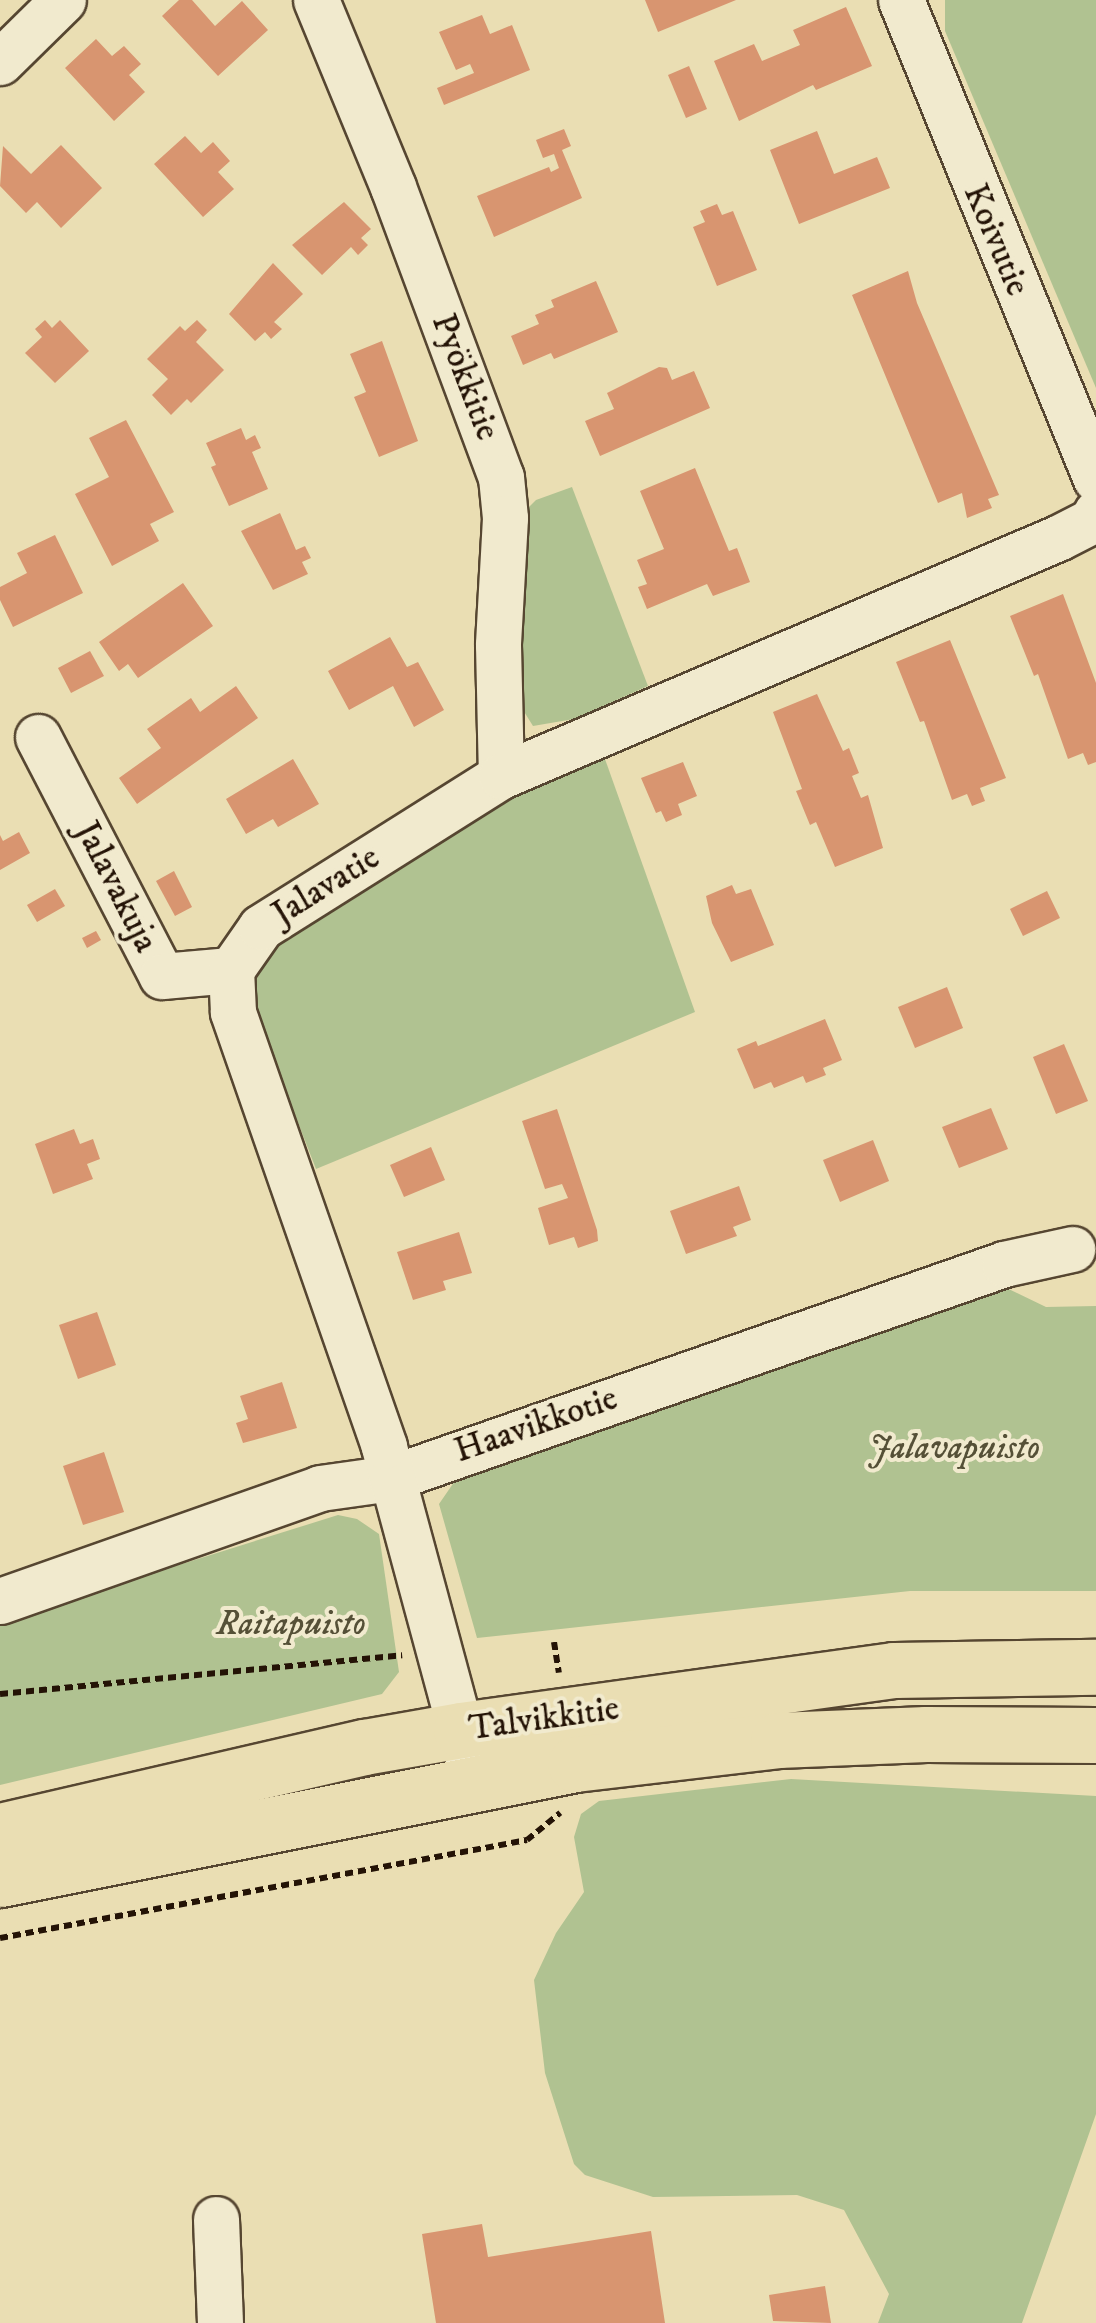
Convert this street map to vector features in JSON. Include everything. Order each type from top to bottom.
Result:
[{"type":"main road","name":"Talvikkitie","points":[[0,1831],[364,1747],[461,1730],[894,1670],[1096,1667]]},
{"type":"main road","name":"Talvikkitie","points":[[0,1879],[575,1764],[778,1740],[926,1734],[1096,1736]]},
{"type":"street","points":[[0,62],[63,0]]},
{"type":"street","name":"Pyökkitie","points":[[316,0],[406,222],[501,477],[505,518],[498,646],[501,776]]},
{"type":"street","name":"Koivutie","points":[[901,0],[1096,479]]},
{"type":"street","name":"Jalavatie","points":[[231,970],[261,926],[501,776],[1058,538],[1093,520],[1096,513]]},
{"type":"street","name":"Jalavakuja","points":[[38,738],[162,976],[231,970]]},
{"type":"street","points":[[231,970],[233,1012],[384,1446],[416,1552],[431,1630],[474,1782]]},
{"type":"street","name":"Haavikkotie","points":[[0,1600],[320,1488],[391,1478],[1004,1264],[1072,1250]]},
{"type":"street","points":[[216,2219],[220,2323]]},
{"type":"path","points":[[0,1694],[410,1655]]},
{"type":"path","points":[[0,1938],[527,1840],[568,1808]]},
{"type":"green space","points":[[945,0],[1096,0],[1096,388],[945,31]]},
{"type":"green space","points":[[572,487],[648,686],[574,719],[533,726],[518,702],[525,511],[536,500]]},
{"type":"green space","points":[[600,745],[695,1012],[316,1169],[257,1017],[250,970],[277,933]]},
{"type":"green space","name":"Jalavapuisto","points":[[994,1282],[1046,1307],[1096,1306],[1096,1591],[910,1591],[477,1638],[439,1504],[459,1475]]},
{"type":"green space","name":"Raitapuisto","points":[[338,1515],[357,1519],[379,1534],[399,1672],[382,1694],[0,1785],[0,1621]]},
{"type":"green space","points":[[791,1779],[1096,1796],[1096,2114],[1022,2323],[878,2323],[889,2294],[844,2210],[797,2195],[653,2197],[585,2175],[574,2164],[545,2073],[534,1980],[556,1933],[584,1892],[574,1837],[581,1814],[599,1801]]},
{"type":"building","points":[[179,0],[192,0],[215,26],[242,1],[268,30],[218,76],[162,16]]},
{"type":"building","points":[[645,0],[736,0],[658,32]]},
{"type":"building","points":[[846,7],[872,66],[816,90],[813,85],[739,121],[714,61],[754,44],[762,61],[800,45],[793,30]]},
{"type":"building","points":[[482,15],[490,34],[512,25],[530,70],[444,105],[437,88],[474,73],[470,64],[456,70],[439,32]]},
{"type":"building","points":[[96,39],[112,56],[124,46],[141,64],[129,75],[145,92],[114,121],[65,68]]},
{"type":"building","points":[[689,66],[707,109],[686,118],[668,75]]},
{"type":"building","points":[[564,129],[571,146],[562,150],[582,198],[494,237],[477,196],[549,167],[551,172],[559,168],[554,154],[543,158],[536,140]]},
{"type":"building","points":[[817,131],[834,174],[877,157],[890,188],[799,224],[770,150]]},
{"type":"building","points":[[185,136],[201,153],[213,142],[230,161],[218,172],[234,189],[203,217],[154,164]]},
{"type":"building","points":[[61,145],[102,188],[61,228],[37,202],[26,213],[0,186],[3,146],[31,174]]},
{"type":"building","points":[[344,202],[371,229],[361,238],[368,245],[358,255],[351,247],[322,275],[292,245]]},
{"type":"building","points":[[717,204],[722,215],[733,211],[757,270],[717,286],[693,227],[705,222],[700,211]]},
{"type":"building","points":[[273,263],[303,294],[274,322],[282,329],[271,339],[265,332],[255,341],[229,314]]},
{"type":"building","points":[[908,271],[917,303],[999,495],[988,499],[992,508],[967,518],[962,493],[938,503],[852,295]]},
{"type":"building","points":[[596,281],[618,332],[554,359],[551,353],[523,365],[511,336],[539,324],[535,315],[554,307],[551,300]]},
{"type":"building","points":[[45,320],[52,328],[60,320],[89,351],[55,383],[25,353],[42,337],[35,329]]},
{"type":"building","points":[[197,320],[207,330],[196,342],[224,370],[191,403],[187,399],[171,415],[152,395],[168,379],[147,359],[180,326],[185,331]]},
{"type":"building","points":[[382,341],[418,441],[379,457],[354,397],[366,392],[350,354]]},
{"type":"building","points":[[659,367],[667,368],[672,380],[694,371],[710,408],[600,456],[585,421],[614,409],[607,393]]},
{"type":"building","points":[[126,420],[174,512],[150,524],[159,541],[112,566],[75,494],[109,477],[89,438]]},
{"type":"building","points":[[241,428],[246,440],[255,435],[261,448],[252,452],[268,489],[229,506],[211,467],[216,465],[206,443]]},
{"type":"building","points":[[695,468],[729,551],[737,548],[750,582],[713,596],[707,584],[647,609],[638,587],[647,584],[637,560],[664,549],[640,491]]},
{"type":"building","points":[[280,513],[296,550],[305,546],[311,558],[302,562],[308,574],[273,590],[241,531]]},
{"type":"building","points":[[55,535],[83,593],[13,627],[0,600],[0,587],[27,573],[17,553]]},
{"type":"building","points":[[183,583],[213,626],[138,678],[128,664],[119,671],[99,642]]},
{"type":"building","points":[[1063,594],[1096,683],[1096,762],[1088,765],[1083,753],[1068,759],[1038,674],[1034,676],[1010,616]]},
{"type":"building","points":[[390,637],[407,667],[418,662],[444,710],[414,727],[393,686],[349,710],[328,671]]},
{"type":"building","points":[[950,640],[1006,778],[980,788],[985,801],[972,806],[967,794],[952,800],[924,721],[920,722],[896,662]]},
{"type":"building","points":[[90,651],[104,676],[71,693],[58,668]]},
{"type":"building","points":[[236,686],[258,718],[137,804],[119,778],[161,748],[147,729],[191,698],[200,712]]},
{"type":"building","points":[[817,694],[843,751],[849,748],[859,773],[852,776],[861,798],[868,795],[883,848],[835,867],[816,822],[810,825],[796,791],[802,789],[773,712]]},
{"type":"building","points":[[293,759],[319,804],[278,827],[273,819],[246,834],[226,799]]},
{"type":"building","points":[[683,762],[697,796],[678,804],[682,815],[666,822],[661,811],[656,813],[641,778]]},
{"type":"building","points":[[19,832],[30,853],[0,870],[0,835],[3,841]]},
{"type":"building","points":[[174,871],[192,907],[175,916],[156,881]]},
{"type":"building","points":[[732,885],[736,894],[751,889],[774,945],[731,962],[712,923],[706,896]]},
{"type":"building","points":[[55,889],[65,906],[37,922],[27,905]]},
{"type":"building","points":[[1047,891],[1060,918],[1023,936],[1010,909]]},
{"type":"building","points":[[96,931],[101,940],[87,948],[82,938]]},
{"type":"building","points":[[947,987],[963,1028],[915,1048],[898,1007]]},
{"type":"building","points":[[825,1019],[842,1060],[823,1068],[826,1075],[806,1083],[803,1076],[774,1088],[771,1082],[754,1089],[737,1049],[756,1041],[758,1046]]},
{"type":"building","points":[[1064,1044],[1088,1101],[1056,1114],[1033,1057]]},
{"type":"building","points":[[991,1108],[1008,1149],[959,1168],[942,1127]]},
{"type":"building","points":[[557,1109],[597,1230],[598,1241],[578,1248],[574,1237],[549,1245],[538,1208],[568,1198],[562,1184],[545,1189],[522,1121]]},
{"type":"building","points":[[74,1129],[80,1144],[93,1139],[100,1159],[87,1164],[93,1179],[53,1194],[35,1144]]},
{"type":"building","points":[[873,1140],[889,1181],[840,1202],[823,1160]]},
{"type":"building","points":[[431,1147],[445,1180],[404,1197],[390,1165]]},
{"type":"building","points":[[739,1186],[751,1220],[733,1227],[737,1236],[686,1254],[670,1211]]},
{"type":"building","points":[[459,1232],[472,1273],[443,1281],[446,1290],[413,1300],[397,1252]]},
{"type":"building","points":[[97,1312],[116,1365],[78,1379],[59,1325]]},
{"type":"building","points":[[282,1382],[297,1428],[243,1443],[236,1423],[248,1419],[240,1396]]},
{"type":"building","points":[[104,1452],[124,1512],[83,1525],[63,1466]]},
{"type":"building","points":[[482,2224],[488,2257],[651,2231],[665,2323],[436,2323],[422,2234]]},
{"type":"building","points":[[825,2286],[831,2323],[773,2321],[769,2295]]}]
